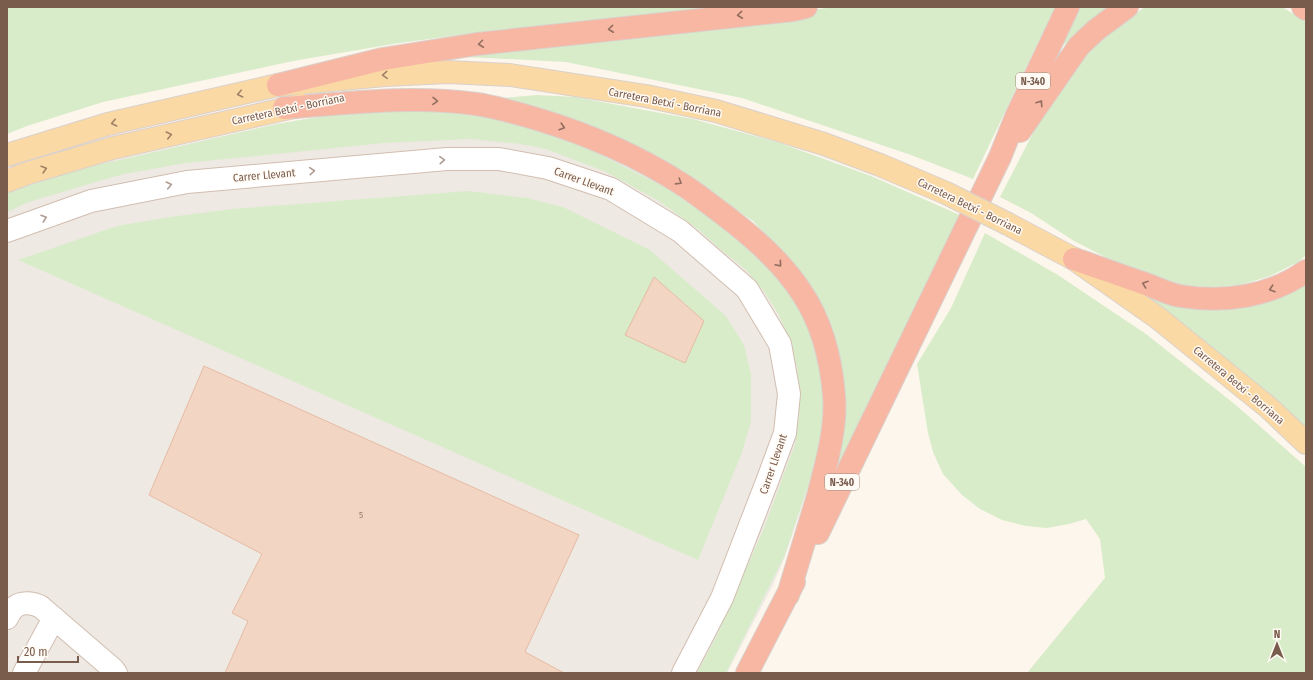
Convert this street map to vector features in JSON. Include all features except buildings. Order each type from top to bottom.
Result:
[{"type":"highway","points":[[278,85],[383,59],[477,44],[806,7]]},
{"type":"highway","name":"N-340","points":[[747,673],[788,595],[1000,157],[1016,117],[1068,7]]},
{"type":"highway","points":[[1000,157],[1031,116],[1079,46],[1096,30],[1127,7]]},
{"type":"highway","points":[[284,108],[406,100],[452,102],[478,105],[513,112],[568,128],[647,163],[682,183],[755,239],[772,255],[794,281],[814,314],[828,354],[834,397],[830,449],[812,517],[788,595]]},
{"type":"highway","points":[[1074,259],[1179,296],[1211,299],[1259,294],[1280,287],[1306,271]]},
{"type":"main road","name":"Carretera Betxí - Borriana","points":[[7,156],[108,124],[278,85],[385,74],[448,72],[510,74],[646,96],[716,111],[824,144],[880,165],[946,193],[1074,259],[1158,318],[1269,408],[1306,443]]},
{"type":"main road","name":"Carretera Betxí - Borriana","points":[[7,181],[28,173],[113,148],[284,108],[380,91],[406,87],[456,85],[577,86]]},
{"type":"street","name":"Carrer Llevant","points":[[7,231],[91,202],[187,182],[447,159],[499,159],[548,168],[611,189],[680,231],[747,289],[780,344],[789,394],[785,433],[768,479],[722,598],[683,673]]},
{"type":"street","points":[[7,618],[15,607],[20,604],[37,605],[54,618],[116,673]]},
{"type":"street","points":[[24,673],[54,618]]},
{"type":"shaded area","points":[[424,110],[485,117],[532,127],[593,150],[667,188],[729,232],[812,334],[822,381],[823,410],[821,440],[813,473],[785,557],[772,587],[727,673],[7,673],[7,192],[75,169],[276,124],[336,114]]},
{"type":"green space","points":[[7,7],[729,7],[489,31],[399,43],[293,61],[103,102],[27,126],[7,134]]},
{"type":"green space","points":[[834,7],[1055,7],[973,179],[911,155],[742,98],[566,62],[466,57],[649,34]]},
{"type":"green space","points":[[1080,7],[1110,7],[1059,49]]},
{"type":"green space","points":[[1145,7],[1282,7],[1306,22],[1306,255],[1298,262],[1270,276],[1240,285],[1210,287],[1180,285],[1113,261],[1074,241],[1031,213],[1000,197],[1036,127],[1061,86],[1098,40]]},
{"type":"green space","points":[[537,95],[575,97],[693,119],[780,143],[871,176],[960,215],[834,477],[841,421],[798,269],[753,221],[682,173],[502,98]]},
{"type":"green space","points":[[377,110],[424,110],[484,117],[532,127],[593,151],[667,188],[729,232],[765,263],[783,284],[796,303],[812,335],[822,382],[823,410],[820,440],[812,474],[784,557],[726,673],[697,673],[717,635],[764,528],[795,444],[799,417],[797,367],[790,342],[778,313],[763,290],[745,269],[699,230],[659,201],[606,172],[546,149],[520,144],[471,139],[384,143],[186,163],[124,174],[29,202],[7,212],[7,193],[76,170],[277,124],[336,114]]},
{"type":"green space","points":[[469,191],[527,198],[563,207],[650,250],[726,316],[744,345],[751,374],[751,422],[741,455],[698,560],[18,260],[117,226],[170,217],[232,209]]},
{"type":"green space","points":[[985,233],[1058,275],[1146,334],[1237,406],[1306,467],[1306,673],[1027,673],[1105,578],[1100,539],[1086,519],[1047,528],[1026,526],[1002,520],[980,509],[962,495],[943,474],[933,452],[928,433],[917,364],[951,308]]},
{"type":"green space","points":[[1306,280],[1306,433],[1140,294],[1181,306]]}]
